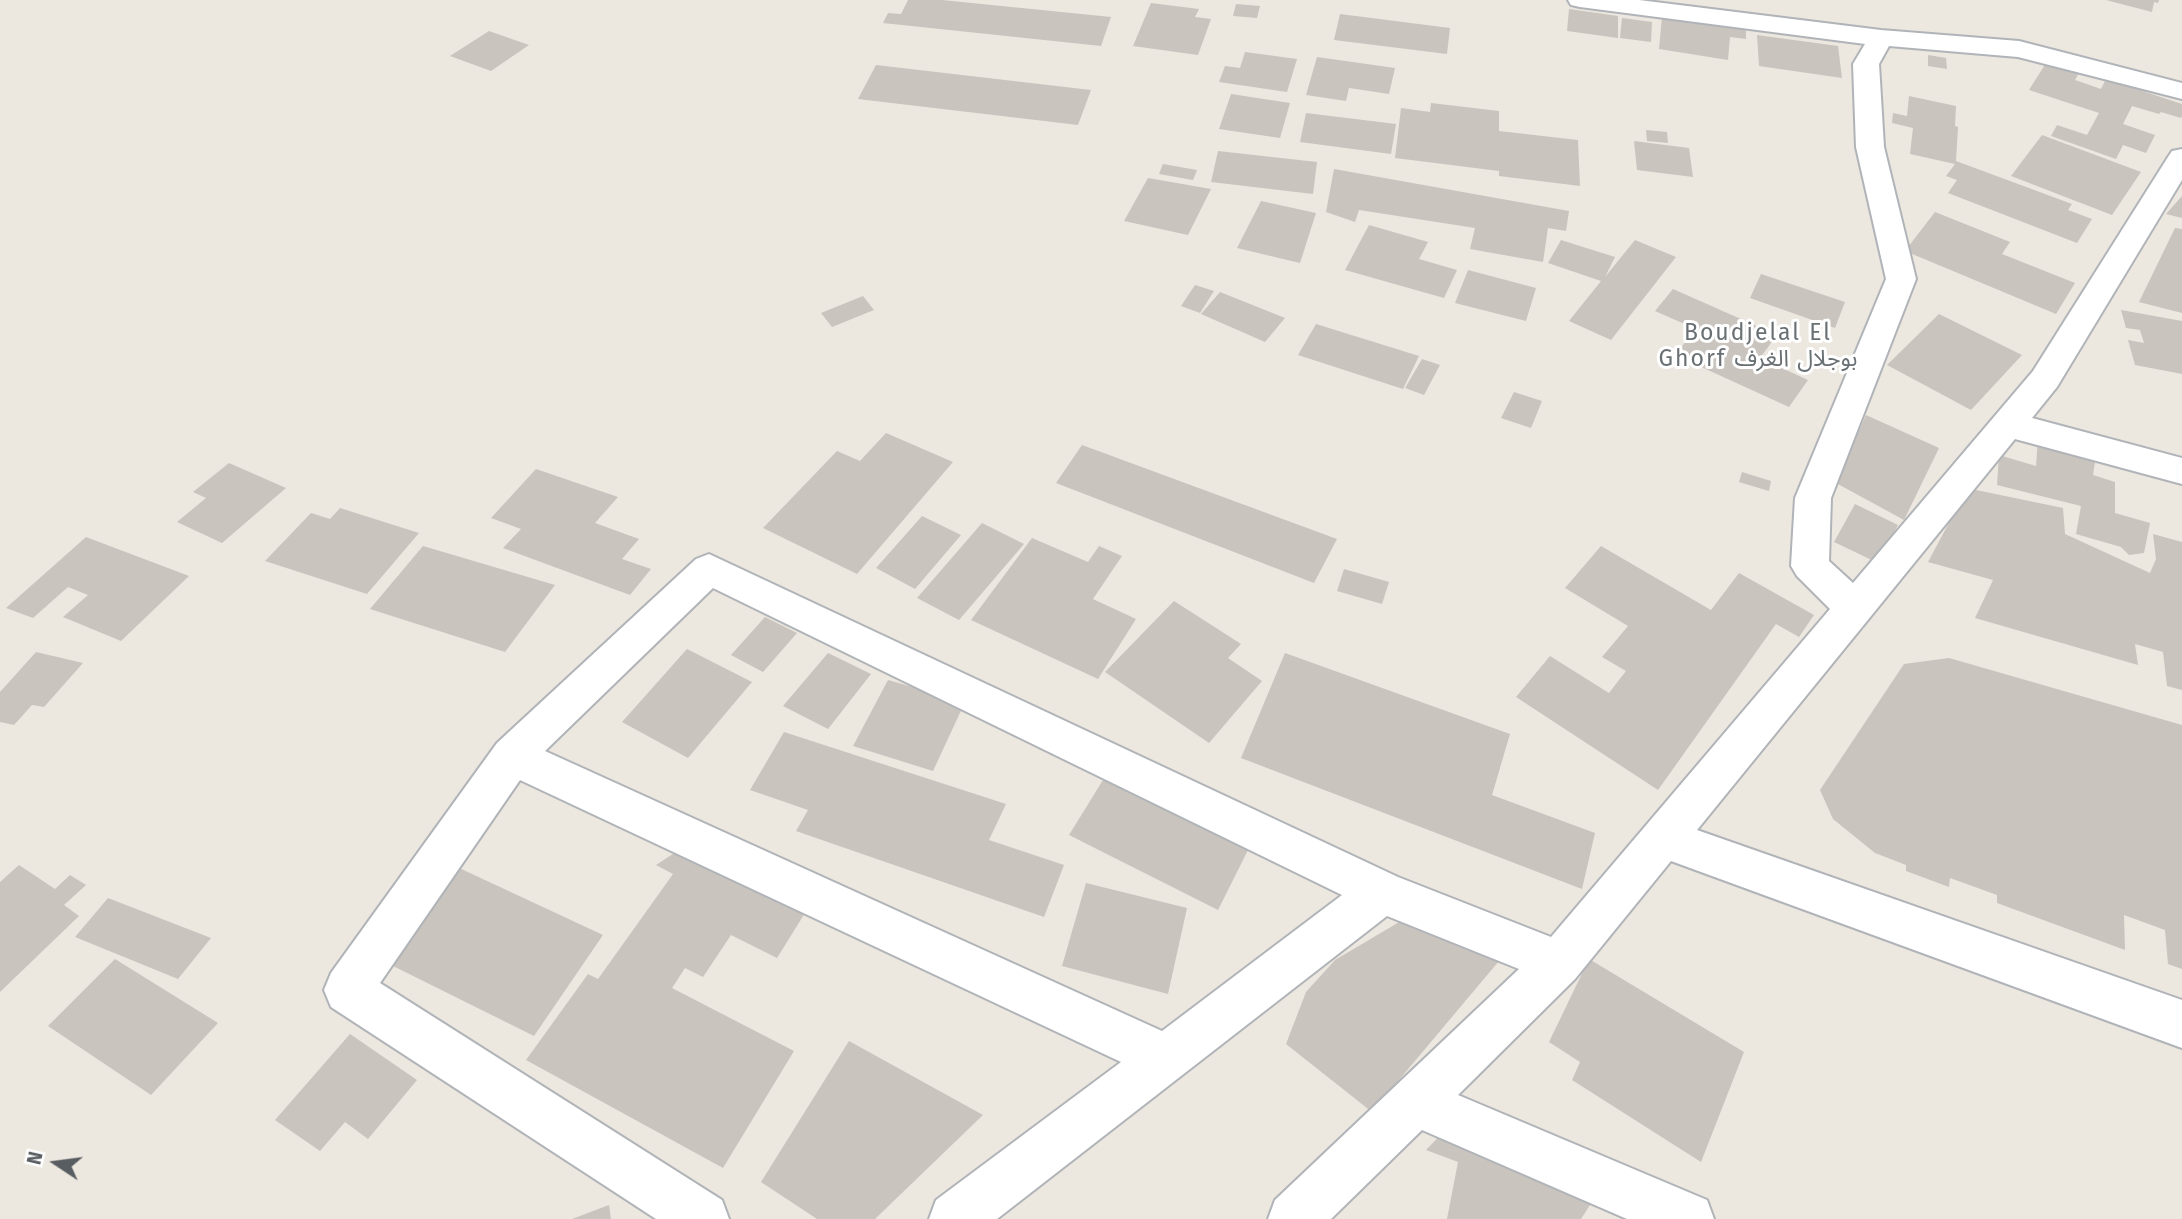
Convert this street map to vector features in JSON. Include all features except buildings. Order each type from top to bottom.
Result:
[{"type":"street","points":[[1580,0],[1881,38],[2019,49],[2182,91]]},
{"type":"street","points":[[1854,608],[1810,566],[1813,498],[1901,279],[1870,147],[1866,64],[1881,38]]},
{"type":"street","points":[[1294,1219],[1559,963],[2045,379],[2182,157]]},
{"type":"street","points":[[2007,424],[2182,471]]},
{"type":"street","points":[[703,1219],[348,990],[512,756],[709,569],[1382,892],[1559,963]]},
{"type":"street","points":[[512,756],[1165,1057]]},
{"type":"street","points":[[1662,838],[2182,1024]]},
{"type":"street","points":[[955,1219],[1382,892]]},
{"type":"street","points":[[1416,1102],[1688,1219]]},
{"type":"district","name":"Boudjelal El Ghorf بوجلال الغرف","points":[[1758,347]]}]
